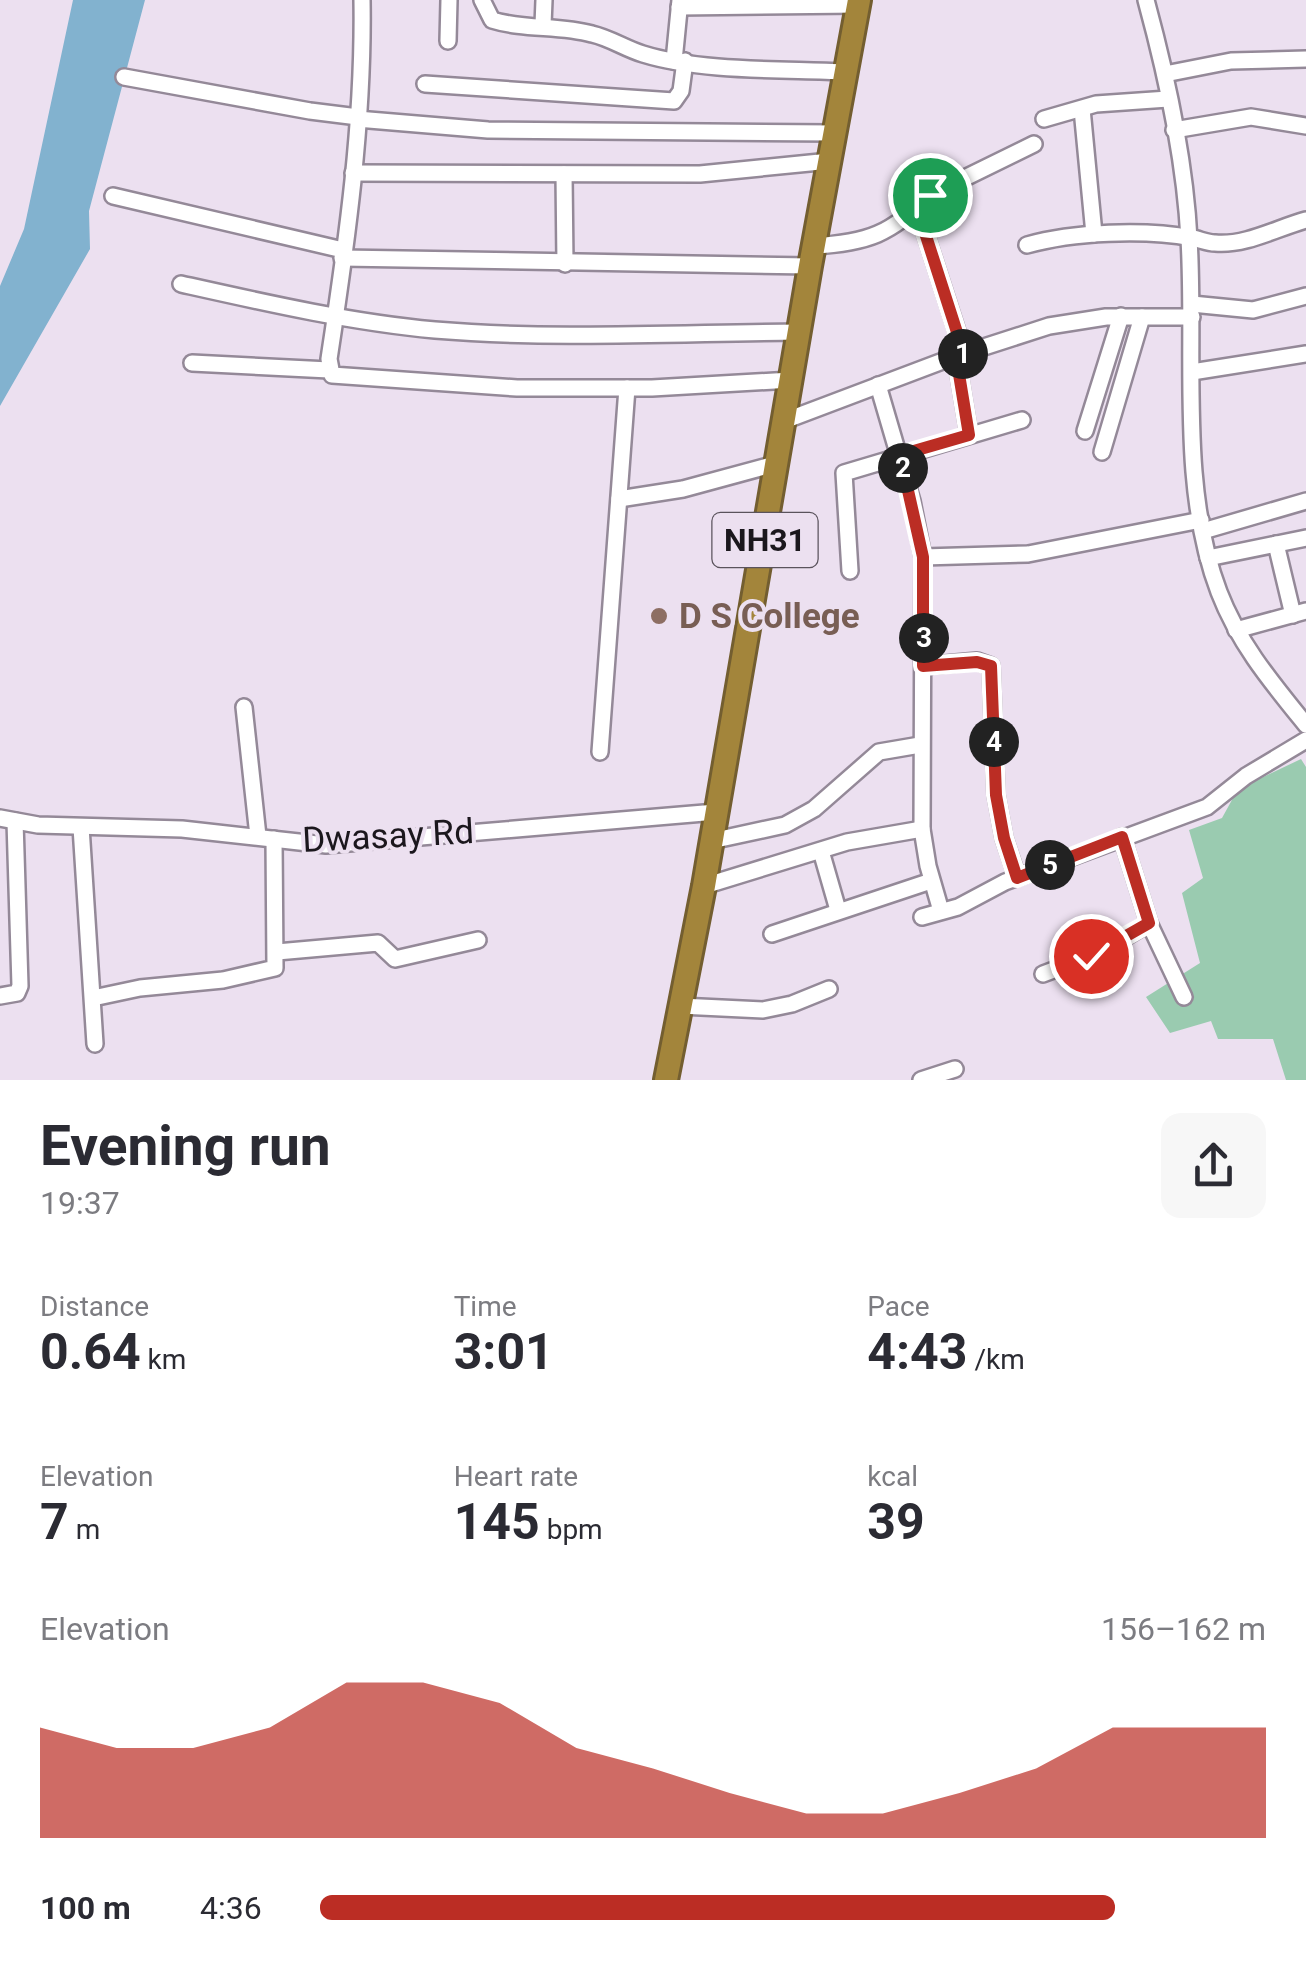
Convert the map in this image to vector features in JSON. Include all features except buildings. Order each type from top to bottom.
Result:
[{"type":"highway","name":"NH31","points":[[666,1080],[704,886],[859,3]]},
{"type":"street","points":[[329,370],[358,118],[363,60],[362,0]]},
{"type":"street","points":[[448,41],[450,0]]},
{"type":"street","points":[[482,0],[492,20],[595,34],[641,54],[680,61],[844,72]]},
{"type":"street","points":[[542,25],[544,0]]},
{"type":"street","points":[[1146,0],[1164,74],[1190,237],[1195,466],[1208,558],[1250,656],[1306,724]]},
{"type":"street","points":[[425,84],[674,101],[681,91],[679,4],[859,3]]},
{"type":"street","points":[[1164,74],[1231,61],[1306,59]]},
{"type":"street","points":[[124,77],[358,118],[488,130],[834,133]]},
{"type":"street","points":[[1044,119],[1096,104],[1168,99]]},
{"type":"street","points":[[1082,109],[1094,234]]},
{"type":"street","points":[[1174,130],[1250,117],[1306,126]]},
{"type":"street","points":[[114,196],[343,254],[564,264],[812,256],[872,238],[930,195],[1034,144]]},
{"type":"street","points":[[353,173],[700,174],[830,161]]},
{"type":"street","points":[[564,174],[564,264]]},
{"type":"street","points":[[917,208],[960,355],[969,435]]},
{"type":"street","points":[[1027,245],[1056,237],[1094,234],[1190,237],[1214,244],[1306,220]]},
{"type":"street","points":[[181,284],[335,318],[437,330],[799,332]]},
{"type":"street","points":[[784,421],[878,384],[1049,326],[1192,310],[1253,310],[1306,296]]},
{"type":"street","points":[[1084,431],[1121,316]]},
{"type":"street","points":[[1102,452],[1142,316]]},
{"type":"street","points":[[1192,372],[1306,354]]},
{"type":"street","points":[[192,363],[329,370],[336,377],[517,388],[627,388],[791,380]]},
{"type":"street","points":[[878,384],[900,455],[923,557],[922,828],[941,911]]},
{"type":"street","points":[[600,752],[627,388]]},
{"type":"street","points":[[850,571],[844,472],[1022,420]]},
{"type":"street","points":[[619,499],[683,489],[779,463]]},
{"type":"street","points":[[923,557],[1028,554],[1202,526],[1306,501]]},
{"type":"street","points":[[1208,558],[1306,538]]},
{"type":"street","points":[[1236,630],[1299,613],[1276,544]]},
{"type":"street","points":[[923,666],[977,662],[991,666],[996,795],[1017,878]]},
{"type":"street","points":[[92,998],[140,988],[224,980],[277,966],[266,838],[244,707]]},
{"type":"street","points":[[922,916],[962,905],[1017,878],[1213,804],[1246,776],[1306,740]]},
{"type":"street","points":[[711,841],[772,830],[814,808],[879,752],[920,745]]},
{"type":"street","name":"Dwasay Rd","points":[[8,820],[82,827],[182,829],[326,845],[716,812]]},
{"type":"street","points":[[0,996],[17,992],[20,986],[8,820]]},
{"type":"street","points":[[82,827],[96,1044]]},
{"type":"street","points":[[704,886],[872,836],[922,828]]},
{"type":"street","points":[[772,830],[780,864]]},
{"type":"street","points":[[1122,837],[1149,923],[1184,997]]},
{"type":"street","points":[[821,851],[838,910]]},
{"type":"street","points":[[772,934],[932,882]]},
{"type":"street","points":[[1043,974],[1101,952],[1149,923]]},
{"type":"street","points":[[276,952],[378,942],[395,960],[478,940]]},
{"type":"street","points":[[680,1006],[776,1008],[829,990]]},
{"type":"street","points":[[921,1080],[956,1070]]},
{"type":"green space","points":[[1301,759],[1306,767],[1306,1080],[1286,1080],[1273,1039],[1218,1039],[1211,1021],[1170,1033],[1146,997],[1200,963],[1182,893],[1203,878],[1189,830],[1222,818],[1238,789]]},
{"type":"water","points":[[73,0],[145,0],[89,211],[90,249],[0,406],[0,286],[24,229]]},
{"type":"place","name":"D S College","points":[[659,616]]},
{"type":"route","points":[[930,195],[917,208],[964,354],[956,356],[969,435],[900,455],[923,557],[923,666],[977,662],[991,666],[996,795],[1017,878],[1122,837],[1149,923],[1091,956]]}]
